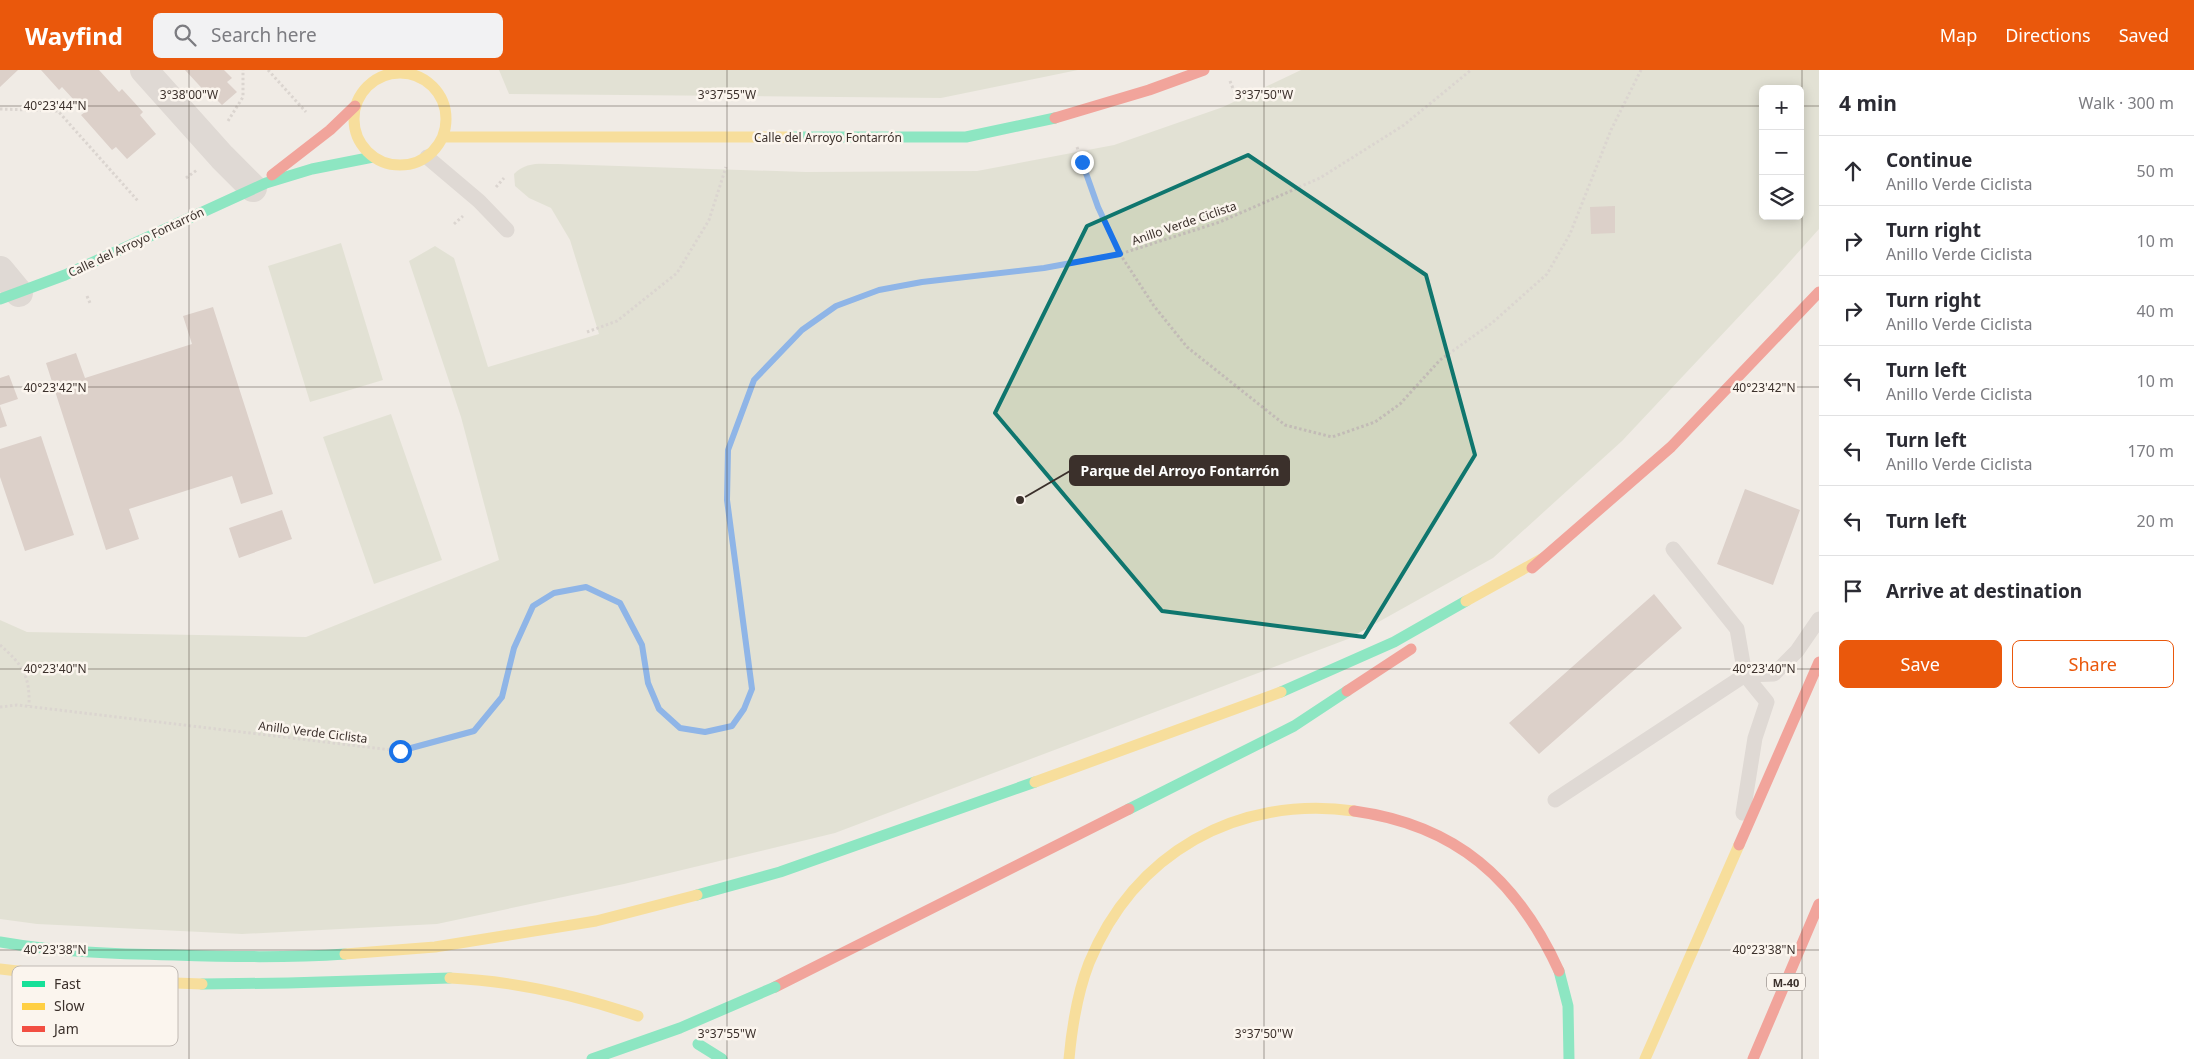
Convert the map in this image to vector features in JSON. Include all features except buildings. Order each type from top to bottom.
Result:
[{"type":"main road","points":[[369,84],[371,70]]},
{"type":"main road","points":[[431,70],[447,113],[447,125],[443,137],[436,148],[427,157],[417,162],[394,165],[373,157],[362,146],[356,133],[355,106],[369,84],[380,77],[396,72],[414,74],[430,82],[438,91]]},
{"type":"main road","name":"Calle del Arroyo Fontarrón","points":[[443,137],[966,137],[1065,116],[1149,90],[1204,70]]},
{"type":"main road","name":"Calle del Arroyo Fontarrón","points":[[253,188],[304,151],[355,106]]},
{"type":"main road","name":"Calle del Arroyo Fontarrón","points":[[9,296],[77,270],[253,188],[317,168],[373,157]]},
{"type":"main road","points":[[1441,629],[1545,557],[1671,448],[1819,292]]},
{"type":"main road","points":[[0,942],[28,947],[124,954],[247,957],[332,954],[435,947],[596,921],[764,877],[911,827],[1289,689],[1394,642],[1545,557]]},
{"type":"main road","points":[[592,1059],[680,1028],[775,987],[1294,726],[1424,639]]},
{"type":"main road","points":[[1645,1059],[1819,662]]},
{"type":"main road","points":[[1069,1059],[1070,1029],[1076,1002],[1096,944],[1124,902],[1157,867],[1193,839],[1235,821],[1276,810],[1321,808],[1365,812],[1416,825],[1462,849],[1498,878],[1525,910],[1545,944],[1565,987],[1571,1033],[1569,1059]]},
{"type":"main road","name":"M-40","points":[[1753,1059],[1819,904]]},
{"type":"main road","points":[[178,983],[247,984],[448,978],[508,983],[575,995],[638,1016]]},
{"type":"main road","points":[[698,1044],[722,1059]]},
{"type":"street","points":[[144,70],[222,157],[253,188]]},
{"type":"street","name":"Calle del Arroyo Fontarrón","points":[[0,270],[9,296]]},
{"type":"lane","points":[[427,157],[480,201],[507,230]]},
{"type":"lane","points":[[1673,549],[1737,629],[1746,675],[1767,702],[1755,738],[1738,849]]},
{"type":"lane","points":[[1555,800],[1746,675],[1774,674],[1797,651],[1819,619]]},
{"type":"path","points":[[224,128],[242,97],[243,70]]},
{"type":"path","points":[[268,70],[308,113]]},
{"type":"path","name":"Anillo Verde Ciclista","points":[[0,707],[29,706],[400,751],[474,731],[502,697],[514,648],[533,606],[554,593],[586,587],[620,603],[642,645],[648,683],[659,709],[680,728],[705,732],[732,726],[744,709],[752,689],[727,500],[728,450],[754,380],[808,326],[836,306],[879,290],[922,282],[1044,268],[1120,254],[1220,222],[1320,178],[1404,125],[1471,70]]},
{"type":"path","points":[[1077,147],[1098,207],[1120,254],[1154,306],[1187,347],[1285,425],[1332,437],[1375,422],[1400,404],[1440,360],[1492,323],[1547,274],[1570,234],[1611,130],[1642,70]]},
{"type":"path","points":[[0,109],[58,111],[138,201]]},
{"type":"path","points":[[587,332],[616,321],[677,273],[710,220],[728,158]]},
{"type":"path","points":[[186,178],[197,170]]},
{"type":"path","points":[[495,187],[504,178]]},
{"type":"path","points":[[0,645],[15,660],[28,679],[29,706]]},
{"type":"highlighted area","points":[[1248,155],[1426,275],[1475,455],[1364,637],[1162,611],[995,413],[1087,226]]},
{"type":"green space","points":[[499,70],[1078,70],[941,98],[509,94]]},
{"type":"green space","points":[[1301,70],[1819,70],[1819,229],[1622,441],[1493,558],[1348,639],[835,833],[624,884],[437,924],[242,934],[37,924],[0,919],[0,620],[27,632],[306,637],[499,560],[461,417],[409,261],[435,246],[454,258],[488,367],[599,334],[570,240],[551,208],[529,198],[515,186],[514,174],[519,170],[529,165],[546,164],[806,172],[977,171],[1114,145],[1223,107]]},
{"type":"green space","points":[[341,243],[383,380],[310,402],[268,266]]},
{"type":"green space","points":[[391,414],[442,560],[374,584],[323,437]]},
{"type":"traffic: fast","points":[[791,137],[966,137],[1055,118]]},
{"type":"traffic: fast","points":[[0,299],[65,275],[266,183],[312,169],[373,157]]},
{"type":"traffic: fast","points":[[1281,692],[1394,642],[1466,601]]},
{"type":"traffic: fast","points":[[1129,809],[1294,726],[1347,691]]},
{"type":"traffic: fast","points":[[697,895],[780,872],[1035,782]]},
{"type":"traffic: fast","points":[[0,942],[65,950],[130,954],[260,957],[345,954]]},
{"type":"traffic: fast","points":[[1559,971],[1568,1006],[1569,1059]]},
{"type":"traffic: fast","points":[[202,984],[450,978]]},
{"type":"traffic: fast","points":[[592,1059],[680,1028],[775,987]]},
{"type":"traffic: fast","points":[[698,1044],[722,1059]]},
{"type":"traffic: slow","points":[[400,73],[418,76],[433,86],[443,101],[446,119],[443,137],[433,152],[418,162],[400,165],[382,162],[367,152],[357,137],[354,119],[357,101],[367,86],[382,76],[400,73]]},
{"type":"traffic: slow","points":[[443,137],[791,137]]},
{"type":"traffic: slow","points":[[1466,601],[1545,557]]},
{"type":"traffic: slow","points":[[1035,782],[1281,692]]},
{"type":"traffic: slow","points":[[1069,1059],[1076,1010],[1081,986],[1089,963],[1109,924],[1133,891],[1162,862],[1194,840],[1231,823],[1270,813],[1311,808],[1354,811]]},
{"type":"traffic: slow","points":[[1645,1059],[1739,845]]},
{"type":"traffic: slow","points":[[345,954],[435,947],[596,921],[697,895]]},
{"type":"traffic: slow","points":[[0,969],[12,970]]},
{"type":"traffic: slow","points":[[450,978],[498,982],[545,990],[638,1016]]},
{"type":"traffic: slow","points":[[178,983],[202,984]]},
{"type":"traffic: jam","points":[[1055,118],[1149,90],[1204,70]]},
{"type":"traffic: jam","points":[[272,175],[330,130],[355,106]]},
{"type":"traffic: jam","points":[[1532,568],[1671,447],[1819,292]]},
{"type":"traffic: jam","points":[[1347,691],[1411,649]]},
{"type":"traffic: jam","points":[[1739,845],[1819,662]]},
{"type":"traffic: jam","points":[[775,987],[1129,809]]},
{"type":"traffic: jam","points":[[1354,811],[1390,818],[1423,829],[1453,844],[1479,862],[1503,884],[1524,909],[1559,971]]},
{"type":"traffic: jam","points":[[1753,1059],[1819,904]]},
{"type":"place","name":"Parque del Arroyo Fontarrón","points":[[1020,500]]},
{"type":"route","points":[[400,751],[474,731],[502,697],[514,648],[533,606],[554,593],[586,587],[620,603],[642,645],[648,683],[659,709],[680,728],[705,732],[732,726],[744,709],[752,689],[727,500],[728,450],[754,380],[802,330],[836,306],[879,290],[922,282],[1044,268],[1120,254],[1098,207],[1082,162]]}]
